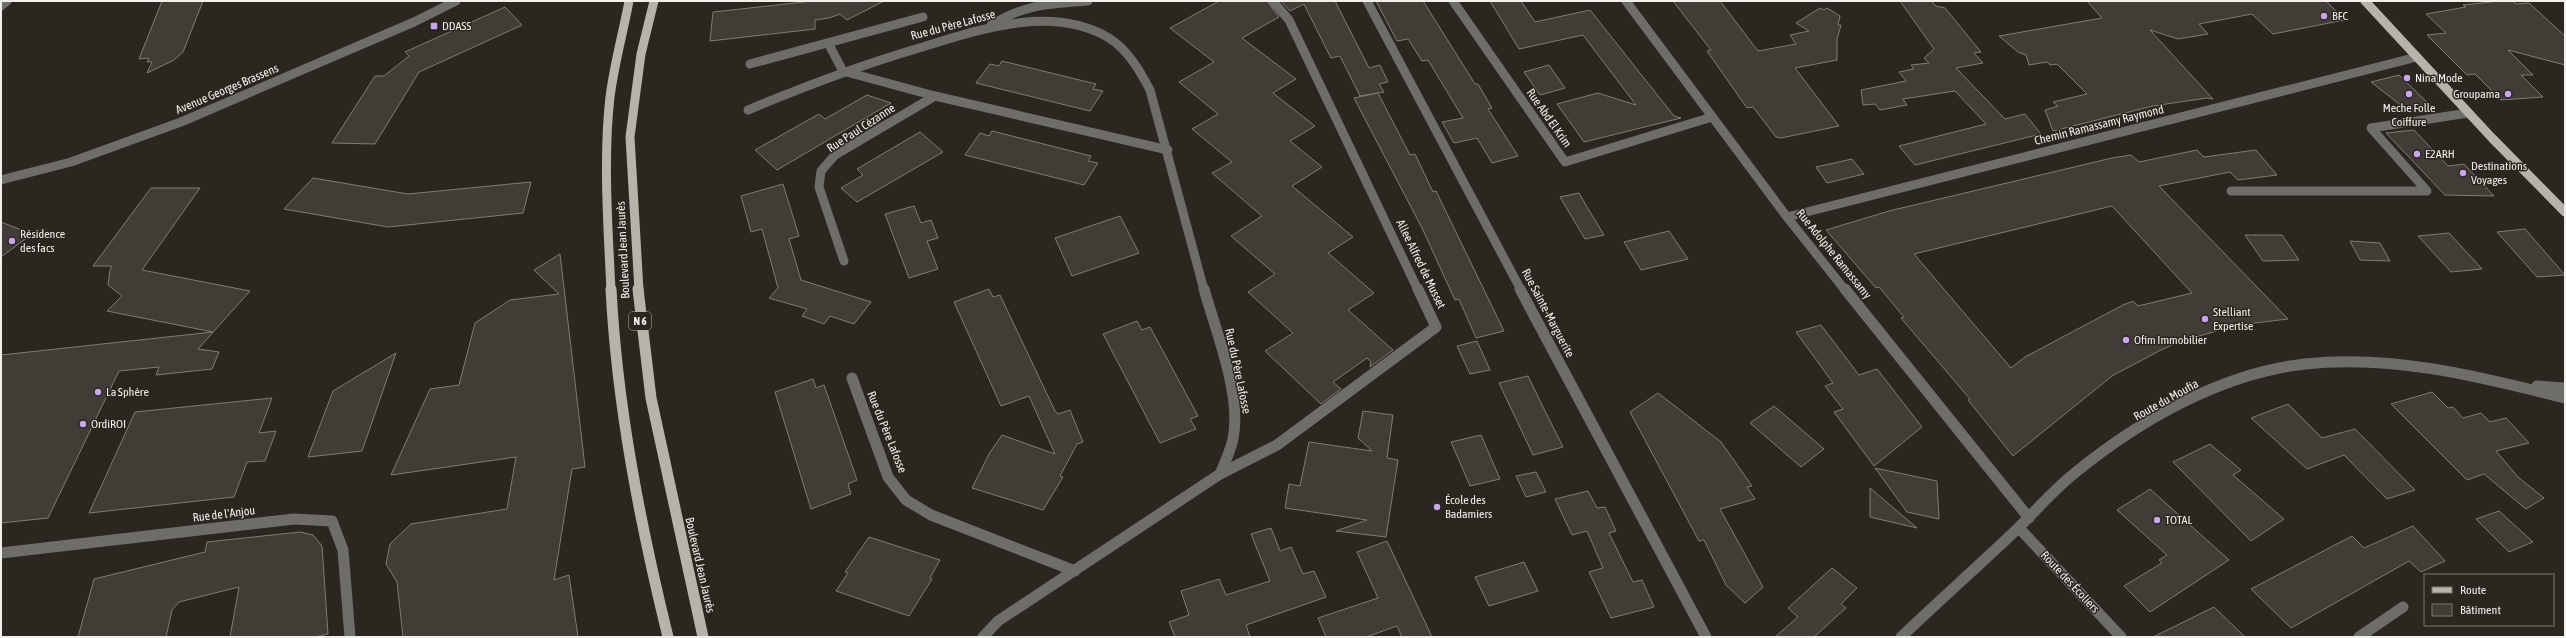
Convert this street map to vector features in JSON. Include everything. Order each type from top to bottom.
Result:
[{"type":"main road","name":"Boulevard Jean Jaurès","points":[[629,1],[609,111],[608,248],[614,329],[623,408],[651,568],[668,637]]},
{"type":"main road","name":"Boulevard Jean Jaurès","points":[[654,1],[641,54],[630,136],[640,316],[651,398],[703,637]]},
{"type":"main road","points":[[2365,1],[2468,113],[2565,212]]},
{"type":"street","points":[[1,6],[7,1]]},
{"type":"street","name":"Avenue Georges Brassens","points":[[1,180],[71,162],[169,127],[414,22],[456,1]]},
{"type":"street","points":[[988,27],[1007,15],[1031,6],[1088,1]]},
{"type":"street","name":"Allee Alfred de Musset","points":[[1220,474],[1277,445],[1412,347],[1436,326],[1289,20],[1273,1]]},
{"type":"street","name":"Rue Sainte-Marguerite","points":[[1367,1],[1706,637]]},
{"type":"street","name":"Rue Abd El Krim","points":[[1453,1],[1565,162],[1712,117]]},
{"type":"street","name":"Rue Adolphe Ramassamy","points":[[1626,1],[1787,217],[2029,518]]},
{"type":"street","points":[[750,64],[924,17]]},
{"type":"street","name":"Rue du Père Lafosse","points":[[748,110],[843,71],[988,27],[1032,22],[1059,23],[1087,30],[1108,38],[1126,52],[1139,69],[1150,90],[1168,150],[1202,278],[1233,405],[1236,430],[1230,454],[1220,474],[998,621],[983,637]]},
{"type":"street","points":[[828,43],[843,71],[935,96],[1168,150]]},
{"type":"street","name":"Chemin Ramassamy Raymond","points":[[1787,217],[2417,57]]},
{"type":"street","name":"Rue Paul Cézanne","points":[[844,261],[819,187],[821,171],[835,155],[935,96]]},
{"type":"street","points":[[2231,191],[2427,191],[2371,128],[2468,113]]},
{"type":"street","name":"Route du Moufia","points":[[1901,637],[2029,518],[2076,472],[2143,426],[2198,396],[2249,374],[2305,364],[2366,363],[2431,368],[2516,385],[2565,398]]},
{"type":"street","name":"Rue du Père Lafosse","points":[[852,378],[888,477],[906,500],[931,515],[1075,571]]},
{"type":"street","name":"Route du Moufia","points":[[2516,385],[2565,388]]},
{"type":"street","name":"Rue de l'Anjou","points":[[1,553],[294,519],[332,521],[343,550],[350,637]]},
{"type":"street","name":"Route des Écoliers","points":[[2018,528],[2121,637]]},
{"type":"street","points":[[2359,637],[2403,607]]},
{"type":"building","points":[[162,1],[203,1],[183,52],[174,60],[147,73],[152,62],[147,62],[149,58],[139,59]]},
{"type":"building","points":[[813,1],[884,1],[847,20],[840,14],[829,18],[815,20],[815,29],[710,41],[713,12]]},
{"type":"building","points":[[1219,1],[1267,1],[1279,17],[1242,38],[1296,79],[1273,93],[1315,126],[1290,141],[1322,167],[1292,186],[1353,237],[1328,253],[1374,293],[1348,310],[1393,350],[1370,367],[1371,362],[1367,358],[1333,382],[1341,389],[1321,404],[1265,351],[1293,333],[1248,292],[1275,274],[1231,236],[1262,216],[1212,173],[1232,162],[1192,129],[1218,114],[1179,82],[1214,62],[1170,28]]},
{"type":"building","points":[[1281,1],[1335,1],[1369,68],[1380,65],[1388,82],[1379,84],[1384,92],[1360,96],[1340,56],[1331,58],[1304,4],[1290,11]]},
{"type":"building","points":[[1376,1],[1423,1],[1475,84],[1478,84],[1492,108],[1488,109],[1518,156],[1492,163],[1477,138],[1454,143],[1442,122],[1463,118],[1428,60],[1422,61],[1408,39],[1397,41]]},
{"type":"building","points":[[1490,1],[1521,1],[1535,22],[1590,10],[1674,116],[1681,118],[1584,142],[1557,104],[1598,93],[1636,105],[1583,35],[1519,49]]},
{"type":"building","points":[[1673,1],[1720,1],[1758,51],[1796,44],[1790,35],[1809,31],[1796,23],[1820,8],[1824,10],[1827,8],[1840,16],[1838,25],[1841,25],[1837,39],[1837,60],[1795,68],[1839,126],[1781,138],[1776,137],[1753,107],[1747,108],[1707,51],[1711,50]]},
{"type":"building","points":[[1900,1],[1931,1],[1936,6],[1945,8],[1981,52],[1974,53],[1983,63],[1956,68],[2005,119],[2025,114],[2041,134],[1915,165],[1899,146],[1986,124],[1955,91],[1903,99],[1907,105],[1880,110],[1875,104],[1863,105],[1861,90],[1906,81],[1899,72],[1914,69],[1911,65],[1929,63],[1924,58],[1934,49]]},
{"type":"building","points":[[2087,1],[2326,1],[2345,20],[2273,34],[2252,14],[2199,24],[2208,34],[2178,39],[2150,30],[2213,99],[2207,98],[2153,106],[2053,131],[2045,110],[2058,106],[2053,102],[2087,94],[2057,64],[2050,65],[2047,62],[2029,65],[2026,55],[2018,52],[1999,36],[2102,18]]},
{"type":"building","points":[[2512,1],[2516,4],[2529,3],[2565,36],[2565,65],[2508,50],[2533,75],[2521,75],[2543,97],[2501,100],[2475,74],[2467,75],[2427,35],[2446,33],[2426,14],[2466,7],[2463,5]]},
{"type":"building","points":[[505,7],[522,25],[419,72],[375,144],[332,143],[375,76],[384,76],[409,56],[405,52]]},
{"type":"building","points":[[1002,61],[1096,84],[1093,89],[1103,91],[1090,111],[976,83],[990,64],[999,66]]},
{"type":"building","points":[[1549,65],[1565,88],[1540,95],[1524,72]]},
{"type":"building","points":[[2399,75],[2434,109],[2407,110],[2371,82]]},
{"type":"building","points":[[1378,93],[1410,155],[1415,154],[1433,192],[1436,191],[1504,331],[1476,338],[1459,299],[1455,300],[1422,228],[1354,98]]},
{"type":"building","points":[[867,95],[891,103],[777,170],[755,150],[819,114],[825,119]]},
{"type":"building","points":[[2414,130],[2448,166],[2464,164],[2494,196],[2445,195],[2386,133]]},
{"type":"building","points":[[992,131],[1091,156],[1088,161],[1098,163],[1084,185],[965,155],[980,133],[989,136]]},
{"type":"building","points":[[920,132],[943,152],[857,202],[841,188],[863,175],[857,169]]},
{"type":"building","points":[[2197,150],[2204,157],[2256,150],[2277,175],[2238,180],[2230,172],[2159,186],[2288,319],[2238,325],[2178,342],[2159,351],[2112,376],[2013,456],[1968,400],[1970,399],[1901,318],[1904,317],[1879,287],[1876,288],[1826,230],[1889,211],[2112,158],[2131,155],[2139,162]],"holes":[[[2112,206],[2192,293],[2138,306],[2133,301],[2123,305],[2025,357],[2011,368],[1914,254]]]},
{"type":"building","points":[[1852,159],[1864,174],[1827,183],[1816,167]]},
{"type":"building","points":[[313,178],[408,194],[531,182],[523,213],[388,227],[284,209]]},
{"type":"building","points":[[783,184],[799,236],[789,239],[801,280],[871,302],[854,324],[830,316],[824,324],[802,316],[807,309],[769,298],[778,288],[762,229],[751,232],[741,196]]},
{"type":"building","points":[[151,188],[200,188],[142,270],[250,291],[198,349],[219,352],[212,369],[156,375],[159,367],[119,371],[48,518],[1,523],[1,355],[213,332],[107,311],[122,296],[108,285],[112,266],[93,266]]},
{"type":"building","points":[[1579,193],[1604,235],[1585,239],[1560,197]]},
{"type":"building","points":[[914,206],[921,223],[931,220],[938,238],[927,241],[938,269],[909,278],[885,214]]},
{"type":"building","points":[[1120,216],[1139,253],[1072,276],[1055,238]]},
{"type":"building","name":"Résidence des facs","points":[[1,222],[32,234],[1,257]]},
{"type":"building","points":[[2525,229],[2565,275],[2537,277],[2497,232]]},
{"type":"building","points":[[1669,231],[1688,259],[1641,270],[1624,242]]},
{"type":"building","points":[[2449,233],[2482,269],[2451,272],[2418,236]]},
{"type":"building","points":[[2245,235],[2282,235],[2299,260],[2263,261]]},
{"type":"building","points":[[2350,241],[2380,243],[2390,261],[2360,260]]},
{"type":"building","points":[[560,254],[585,467],[572,469],[554,580],[569,575],[578,637],[403,637],[397,582],[386,564],[390,544],[411,524],[507,509],[516,457],[391,475],[430,389],[459,385],[475,323],[510,300],[559,294],[534,270]]},
{"type":"building","points":[[989,289],[993,297],[1000,295],[1055,411],[1058,414],[1070,410],[1083,442],[1077,444],[1060,476],[1063,477],[1043,510],[972,488],[989,454],[1002,435],[1055,454],[1029,396],[1001,406],[954,302]]},
{"type":"building","points":[[1137,321],[1142,330],[1150,327],[1198,416],[1190,419],[1196,429],[1160,443],[1103,334]]},
{"type":"building","points":[[1821,325],[1859,375],[1877,369],[1922,427],[1874,466],[1834,412],[1843,409],[1825,386],[1833,383],[1796,332]]},
{"type":"building","points":[[1477,341],[1490,370],[1470,374],[1457,346]]},
{"type":"building","points":[[396,353],[362,451],[308,457],[333,391]]},
{"type":"building","points":[[1528,376],[1563,447],[1533,455],[1499,383]]},
{"type":"building","points":[[813,379],[816,388],[824,385],[857,480],[848,484],[851,494],[811,509],[775,392]]},
{"type":"building","points":[[2432,392],[2448,408],[2453,407],[2463,418],[2481,413],[2490,422],[2506,418],[2529,443],[2496,451],[2518,477],[2544,498],[2526,509],[2484,474],[2467,480],[2391,404]]},
{"type":"building","points":[[1658,393],[1721,442],[1752,486],[1747,487],[1755,499],[1720,509],[1763,587],[1745,603],[1726,585],[1704,540],[1699,541],[1630,412]]},
{"type":"building","points":[[272,398],[259,433],[276,431],[265,461],[247,462],[234,497],[89,513],[135,412]]},
{"type":"building","points":[[2288,404],[2322,438],[2355,429],[2415,490],[2387,499],[2344,455],[2307,469],[2251,418]]},
{"type":"building","points":[[1774,406],[1824,449],[1801,467],[1750,423]]},
{"type":"building","points":[[1363,411],[1393,415],[1387,458],[1398,460],[1386,537],[1336,531],[1367,520],[1285,508],[1289,484],[1300,486],[1309,442],[1372,451],[1358,438]]},
{"type":"building","points":[[1481,435],[1500,479],[1470,486],[1451,442]]},
{"type":"building","points":[[2210,444],[2241,470],[2233,475],[2284,519],[2251,541],[2173,462]]},
{"type":"building","points":[[1875,468],[1937,481],[1939,519],[1907,512]]},
{"type":"building","points":[[1536,472],[1546,492],[1526,497],[1516,476]]},
{"type":"building","points":[[1870,488],[1917,528],[1870,517]]},
{"type":"building","points":[[2150,489],[2229,560],[2150,612],[2124,586],[2162,563],[2159,560],[2167,555],[2117,510]]},
{"type":"building","points":[[1588,491],[1597,508],[1605,507],[1616,531],[1609,533],[1633,582],[1642,580],[1654,607],[1611,618],[1589,572],[1603,568],[1587,531],[1572,535],[1555,499]]},
{"type":"building","points":[[2499,511],[2533,542],[2509,552],[2476,519]]},
{"type":"building","points":[[2413,526],[2445,561],[2421,572],[2409,561],[2291,628],[2251,589],[2352,536],[2364,548]]},
{"type":"building","points":[[1271,528],[1280,551],[1291,547],[1303,574],[1314,571],[1326,597],[1246,625],[1250,637],[1175,637],[1169,622],[1189,615],[1181,591],[1219,579],[1226,595],[1270,581],[1251,534]]},
{"type":"building","points":[[300,532],[313,535],[322,546],[328,634],[315,637],[230,637],[239,587],[179,602],[172,610],[166,637],[78,637],[94,579],[205,552],[207,542]]},
{"type":"building","points":[[869,537],[940,560],[930,578],[932,579],[909,616],[836,591],[848,573],[845,572]]},
{"type":"building","points":[[1387,541],[1432,637],[1402,637],[1397,626],[1366,637],[1326,637],[1318,618],[1378,598],[1357,552]]},
{"type":"building","points":[[1524,562],[1538,591],[1489,606],[1475,577]]},
{"type":"building","points":[[1832,568],[1857,588],[1841,604],[1846,608],[1814,637],[1775,637],[1798,617],[1788,608]]},
{"type":"building","points":[[2214,607],[2245,637],[2153,637]]},
{"type":"place","name":"BFC","points":[[2324,16]]},
{"type":"place","name":"DDASS","points":[[434,26]]},
{"type":"place","name":"Nina Mode","points":[[2407,78]]},
{"type":"place","name":"Meche Folle Coiffure","points":[[2409,94]]},
{"type":"place","name":"Groupama","points":[[2508,94]]},
{"type":"place","name":"E2ARH","points":[[2417,154]]},
{"type":"place","name":"Destinations Voyages","points":[[2463,173]]},
{"type":"place","name":"Résidence des facs","points":[[12,241]]},
{"type":"place","name":"Stelliant Expertise","points":[[2205,319]]},
{"type":"place","name":"Ofim Immobilier","points":[[2126,340]]},
{"type":"place","name":"La Sphère","points":[[98,392]]},
{"type":"place","name":"OrdiROI","points":[[83,424]]},
{"type":"place","name":"École des Badamiers","points":[[1437,507]]},
{"type":"place","name":"TOTAL","points":[[2157,520]]}]
